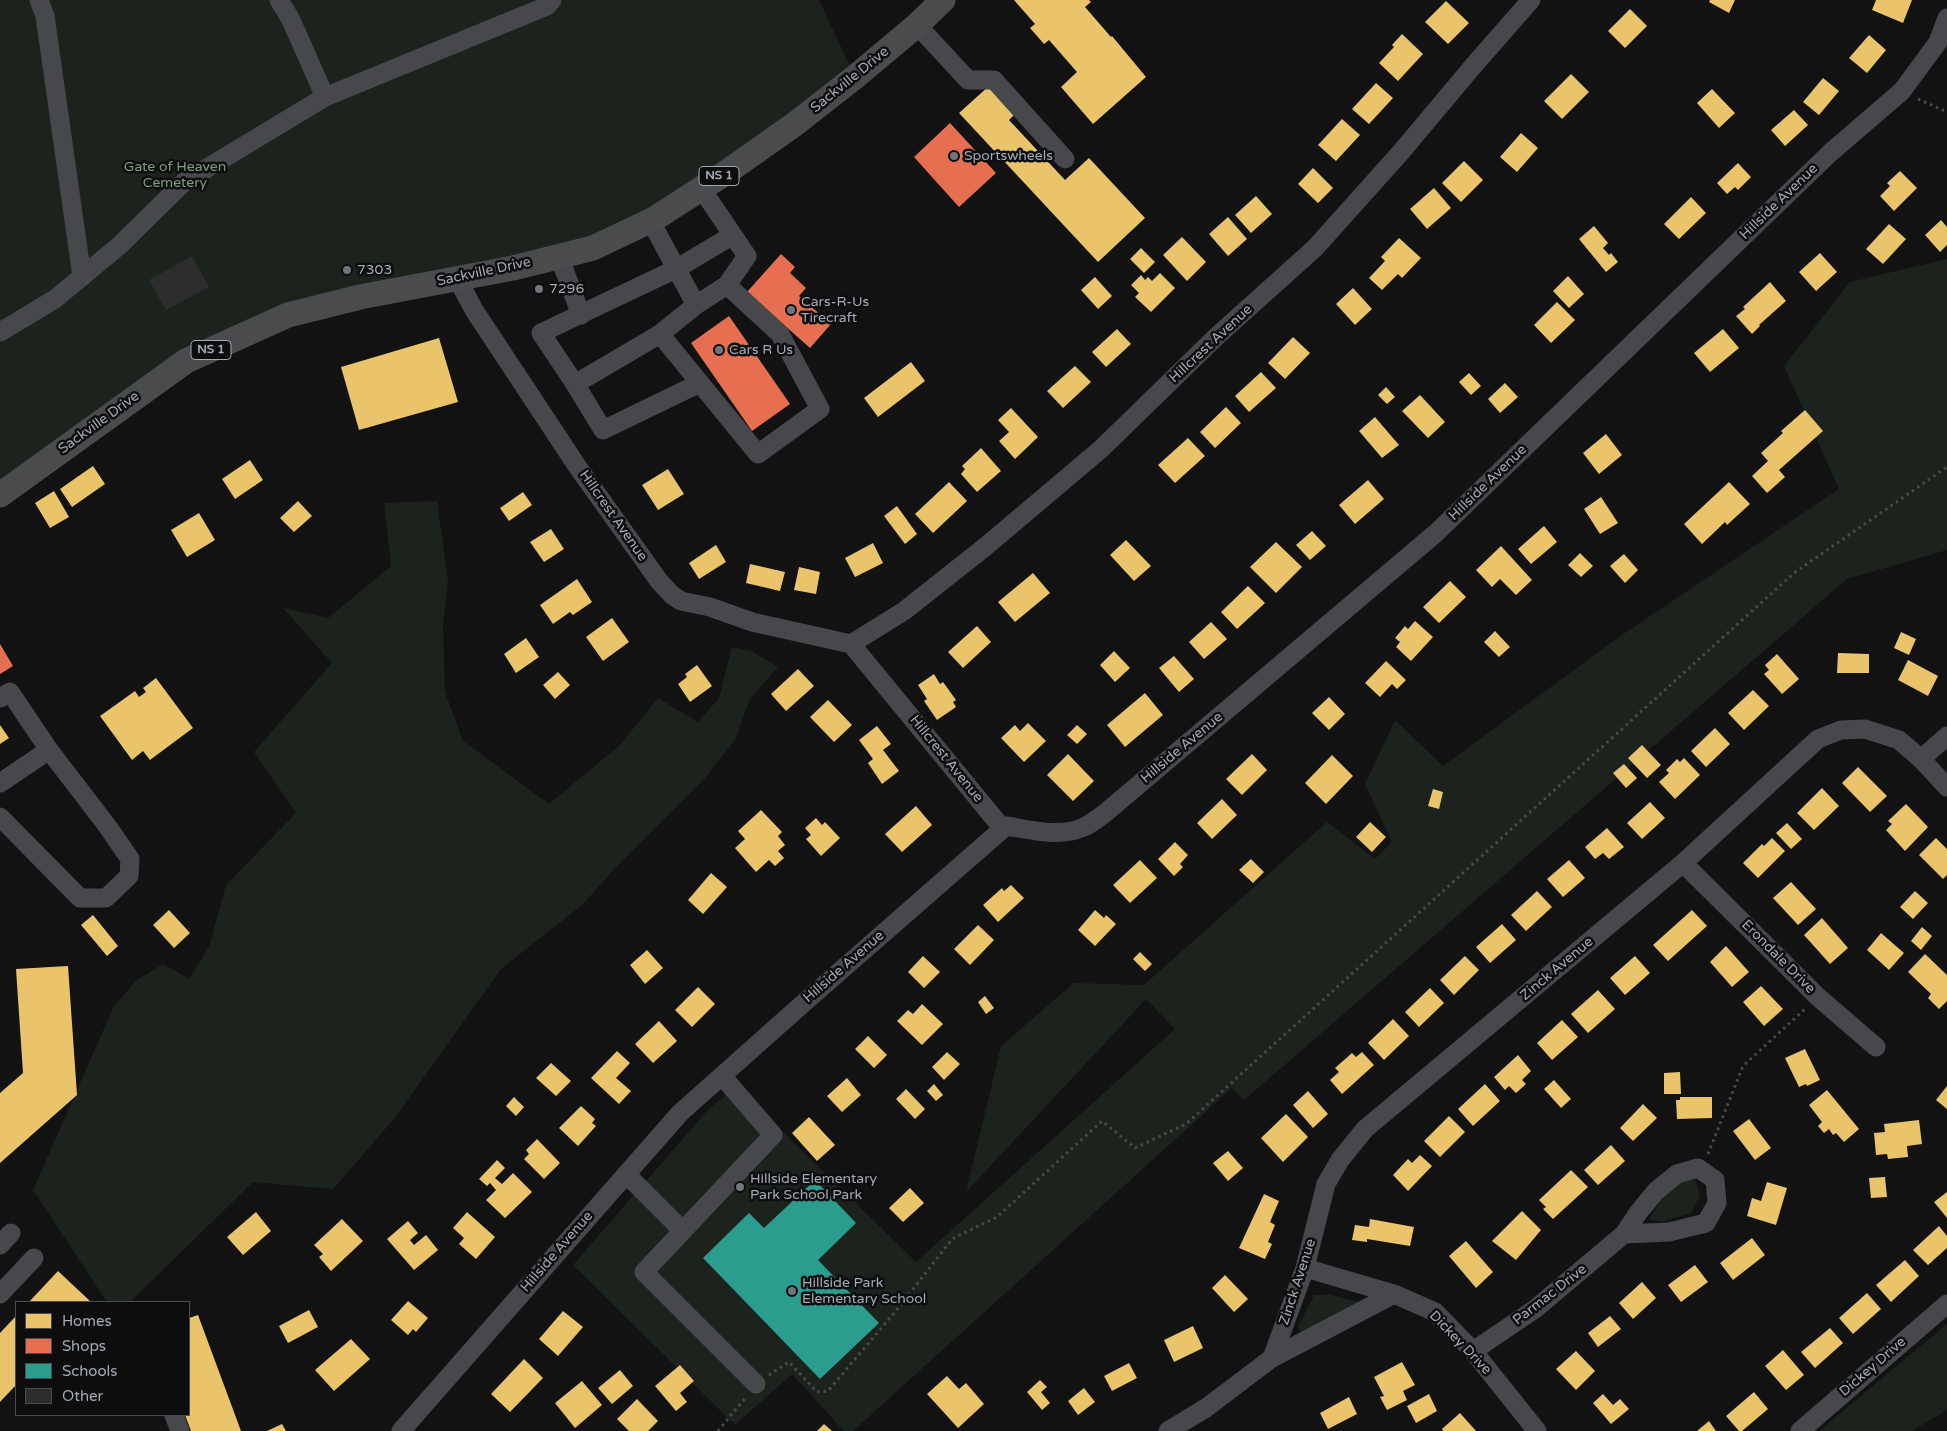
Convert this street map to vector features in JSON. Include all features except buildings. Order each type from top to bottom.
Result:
[{"type":"main road","name":"Sackville Drive","points":[[0,495],[186,361],[288,315],[360,297],[593,248],[650,220],[701,188],[802,118],[855,78],[943,0]]},
{"type":"street","points":[[279,0],[291,20],[325,97]]},
{"type":"street","points":[[0,332],[56,299],[120,245],[184,182],[325,97],[547,6],[552,0]]},
{"type":"street","name":"Hillcrest Avenue","points":[[851,644],[911,605],[985,547],[1094,455],[1217,336],[1315,248],[1401,152],[1474,64],[1531,0]]},
{"type":"street","points":[[46,5],[82,277]]},
{"type":"street","name":"Hillside Avenue","points":[[401,1431],[680,1114],[1003,828],[1006,826],[1044,832],[1067,831],[1084,827],[1104,814],[1436,533],[1823,160],[1902,91],[1938,42],[1947,18]]},
{"type":"street","points":[[917,25],[968,80],[994,80],[1065,159]]},
{"type":"street","points":[[575,384],[660,334],[696,305],[727,285],[747,256],[701,188]]},
{"type":"street","points":[[650,220],[696,305]]},
{"type":"street","points":[[700,383],[603,430],[541,333],[676,269],[732,235]]},
{"type":"street","points":[[559,256],[581,315]]},
{"type":"street","name":"Hillcrest Avenue","points":[[457,278],[474,310],[577,466],[659,581],[672,596],[681,601],[710,607],[752,622],[851,644],[1003,828]]},
{"type":"street","points":[[660,334],[758,454],[820,409],[780,334],[727,285]]},
{"type":"street","points":[[0,698],[10,692],[50,750],[92,805],[130,859],[129,876],[106,898],[80,898],[0,817]]},
{"type":"street","name":"Zinck Avenue","points":[[1272,1358],[1304,1268],[1326,1184],[1340,1160],[1365,1129],[1683,863],[1818,739],[1842,730],[1865,729],[1899,740],[1921,759],[1947,787]]},
{"type":"street","points":[[1921,759],[1947,736]]},
{"type":"street","points":[[0,783],[50,750]]},
{"type":"street","name":"Erondale Drive","points":[[1683,863],[1818,997],[1876,1047]]},
{"type":"street","points":[[722,1076],[773,1135],[644,1272],[756,1384]]},
{"type":"street","points":[[1624,1234],[1669,1232],[1706,1223],[1717,1203],[1715,1180],[1698,1168]]},
{"type":"street","name":"Parmac Drive","points":[[1473,1351],[1535,1309],[1624,1234],[1656,1191],[1677,1174],[1698,1168]]},
{"type":"street","points":[[626,1174],[683,1231]]},
{"type":"street","points":[[0,1294],[34,1258]]},
{"type":"street","name":"Dickey Drive","points":[[1304,1268],[1394,1294],[1435,1312],[1473,1351],[1537,1431]]},
{"type":"street","name":"Zinck Avenue","points":[[1168,1431],[1206,1408],[1272,1358],[1394,1294]]},
{"type":"street","name":"Dickey Drive","points":[[1800,1431],[1947,1304]]},
{"type":"street","points":[[174,1416],[180,1431]]},
{"type":"path","points":[[1902,91],[1947,112]]},
{"type":"path","points":[[718,1431],[756,1384],[789,1362],[817,1392],[828,1391],[900,1306],[952,1239],[997,1217],[1102,1121],[1135,1148],[1186,1124],[1794,572],[1947,467]]},
{"type":"path","points":[[1698,1168],[1709,1153],[1743,1066],[1818,997]]},
{"type":"green space","name":"Gate of Heaven Cemetery","points":[[0,0],[819,0],[855,77],[593,248],[360,297],[186,361],[0,495]]},
{"type":"green space","points":[[1947,259],[1947,550],[1847,579],[1244,1100],[1232,1088],[853,1431],[844,1431],[792,1374],[735,1425],[573,1265],[707,1111],[736,1086],[916,1262],[1175,1029],[1146,999],[966,1192],[1001,1046],[1074,983],[1144,985],[1327,822],[1375,859],[1392,842],[1365,784],[1395,720],[1443,766],[1619,637],[1839,489],[1784,366],[1850,282]]},
{"type":"green space","points":[[437,501],[448,581],[443,626],[445,692],[463,741],[549,804],[620,745],[658,698],[698,722],[719,698],[732,647],[751,651],[778,667],[750,699],[735,740],[705,778],[616,867],[582,905],[501,969],[394,1119],[333,1189],[253,1182],[131,1301],[106,1301],[33,1190],[114,1006],[137,980],[163,964],[189,979],[209,947],[226,885],[296,813],[254,752],[332,663],[283,608],[328,618],[391,566],[384,503]]},
{"type":"green space","points":[[1695,1179],[1700,1196],[1691,1213],[1661,1222],[1649,1219],[1672,1188]]},
{"type":"green space","points":[[1314,1295],[1331,1295],[1362,1303],[1303,1340],[1298,1327]]},
{"type":"green space","points":[[1947,1324],[1947,1410],[1912,1431],[1819,1431]]},
{"type":"place","name":"Sportswheels","points":[[954,156]]},
{"type":"place","name":"7303","points":[[347,270]]},
{"type":"place","name":"7296","points":[[539,289]]},
{"type":"place","name":"Cars-R-Us Tirecraft","points":[[791,310]]},
{"type":"place","name":"Cars R Us","points":[[719,350]]},
{"type":"place","name":"Hillside Elementary Park School Park","points":[[740,1187]]},
{"type":"place","name":"Hillside Park Elementary School","points":[[792,1291]]}]
